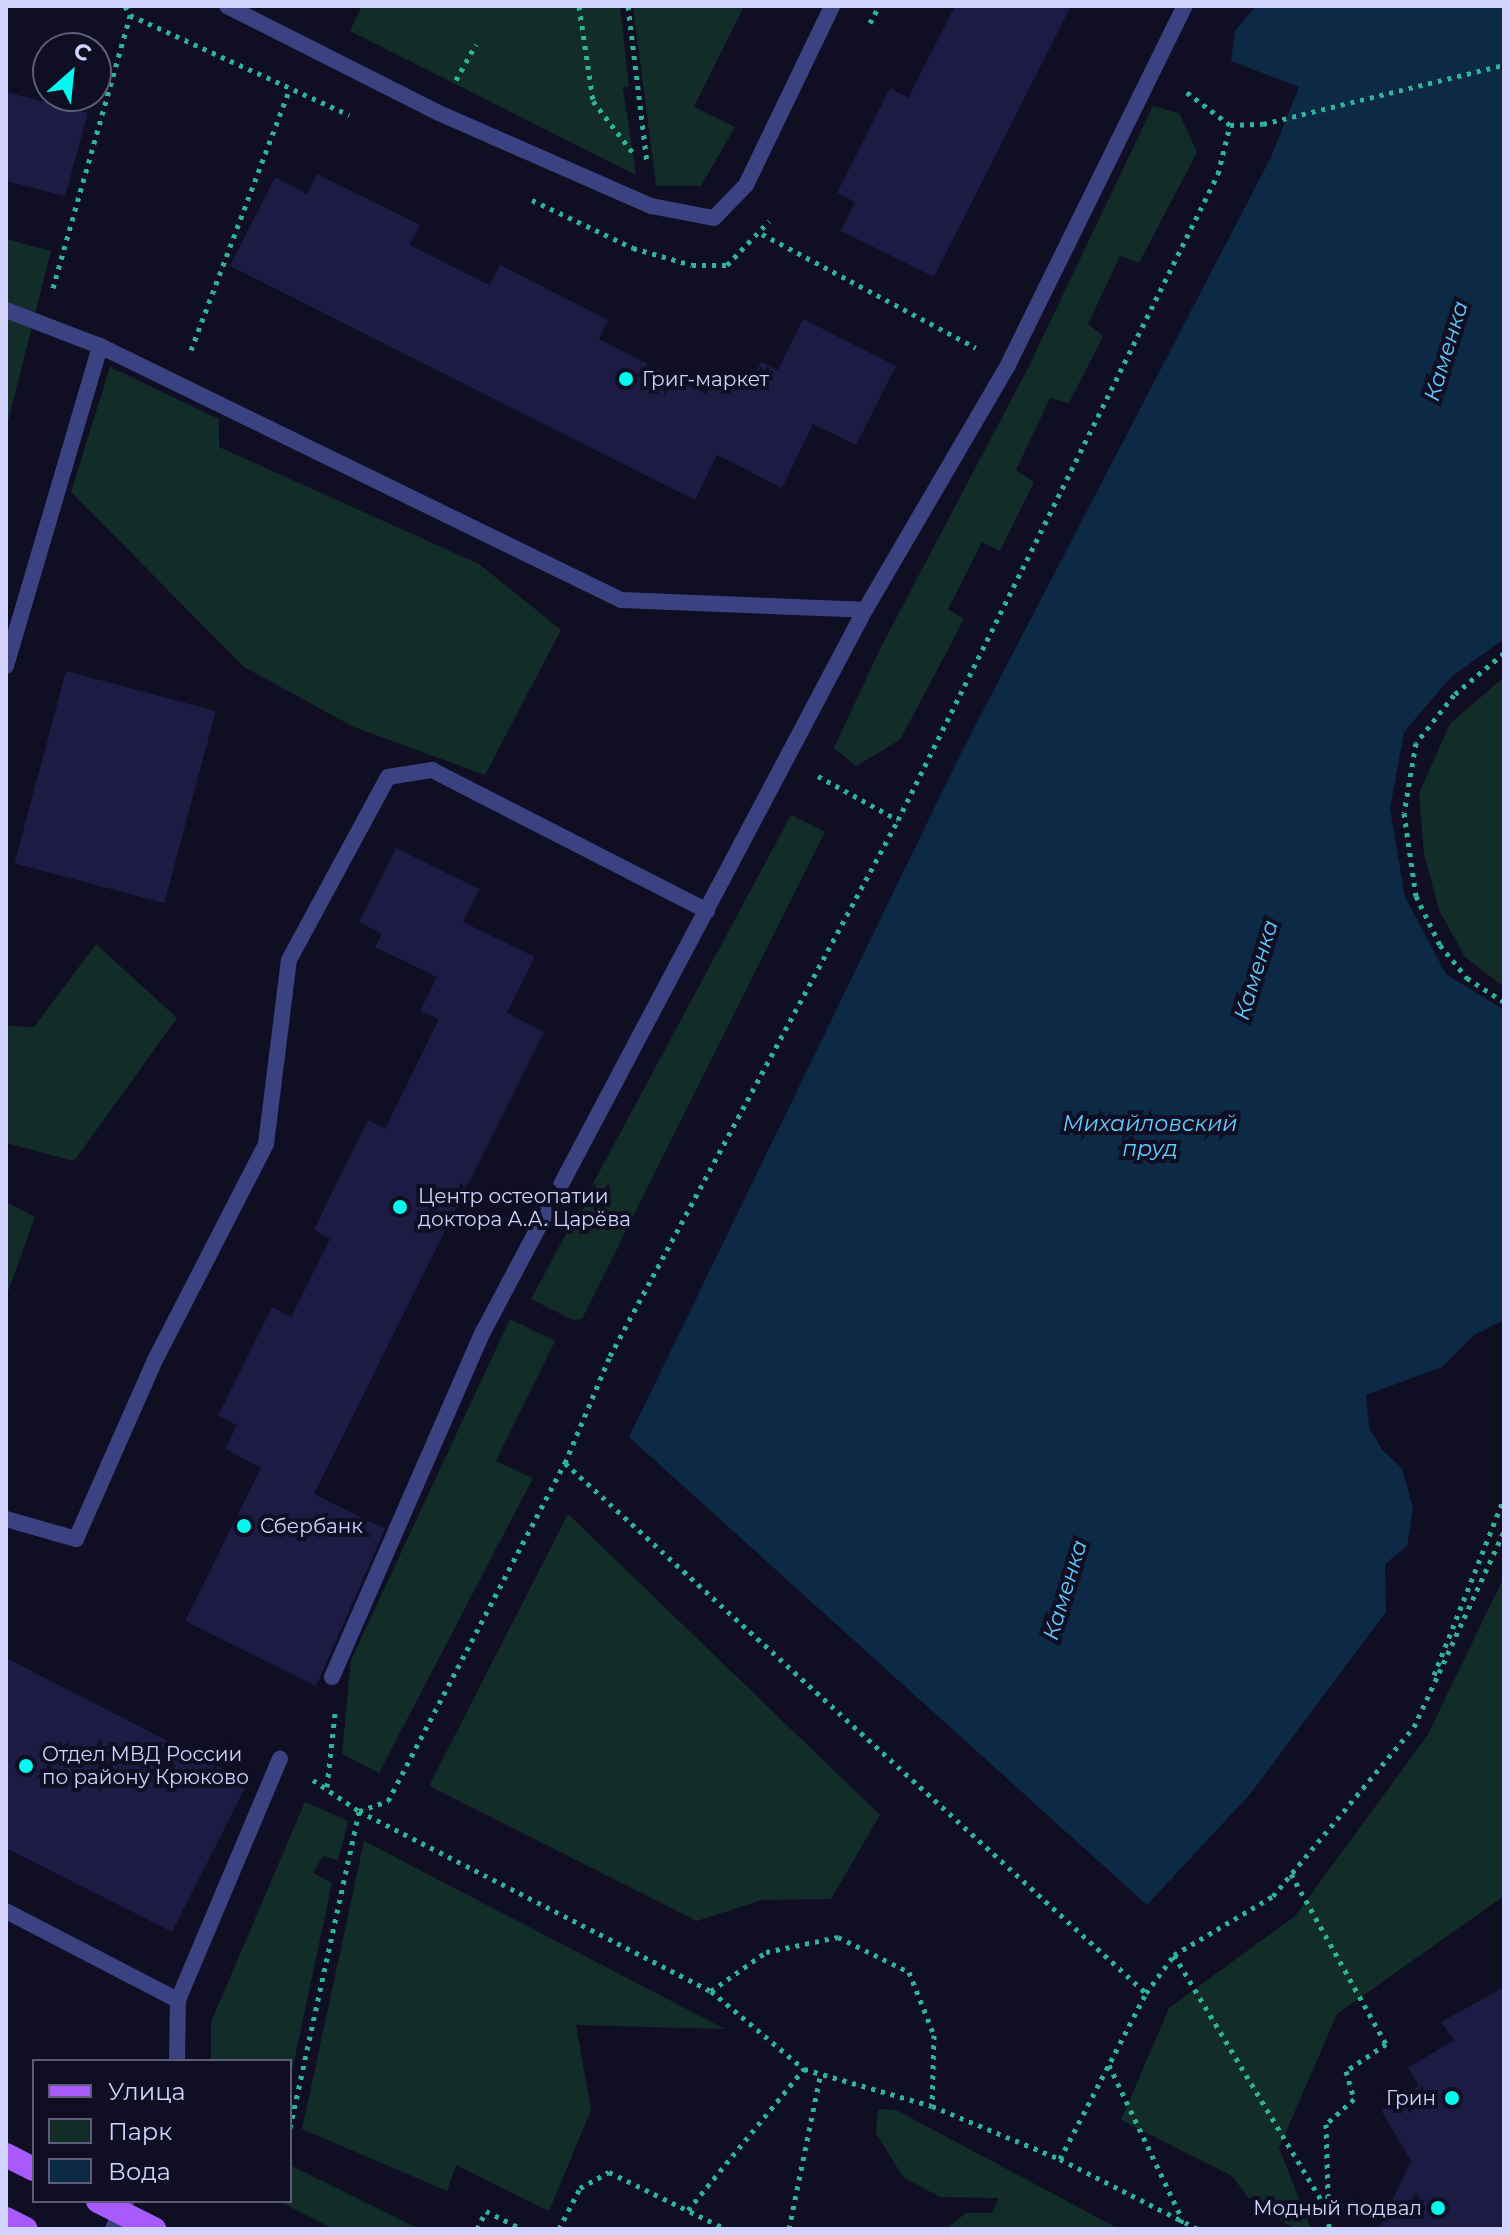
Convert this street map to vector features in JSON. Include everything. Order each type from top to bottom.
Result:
[{"type":"main road","points":[[6,2155],[32,2168]]},
{"type":"main road","points":[[101,2203],[154,2229]]},
{"type":"main road","points":[[6,2219],[26,2229]]},
{"type":"lane","points":[[227,6],[439,113],[651,206],[714,218],[746,185],[832,6]]},
{"type":"lane","points":[[332,1677],[483,1332],[790,760],[865,610],[1008,365],[1185,6]]},
{"type":"lane","points":[[6,310],[44,321],[100,346],[621,600],[865,610]]},
{"type":"lane","points":[[6,666],[100,346]]},
{"type":"lane","points":[[6,1519],[76,1539],[154,1362],[266,1144],[289,960],[388,777],[432,770],[707,911]]},
{"type":"lane","points":[[177,2059],[178,2000],[280,1759]]},
{"type":"lane","points":[[6,1911],[178,2000]]},
{"type":"path","points":[[579,6],[593,101],[648,173],[628,6]]},
{"type":"path","points":[[44,321],[130,15]]},
{"type":"path","points":[[1181,88],[1230,125],[1263,124],[1504,65]]},
{"type":"path","points":[[178,384],[290,88]]},
{"type":"path","points":[[359,1811],[388,1801],[565,1463],[610,1356],[898,820],[1218,174],[1230,125]]},
{"type":"path","points":[[651,206],[659,254]]},
{"type":"path","points":[[762,234],[1008,365]]},
{"type":"path","points":[[1504,653],[1454,695],[1416,743],[1404,813],[1416,896],[1440,945],[1467,978],[1504,1002]]},
{"type":"path","points":[[790,760],[898,820]]},
{"type":"path","points":[[565,1463],[1146,1993]]},
{"type":"path","points":[[1414,1727],[1504,1498]]},
{"type":"path","points":[[1060,2159],[1146,1993],[1174,1955],[1273,1896],[1414,1727],[1504,1531]]},
{"type":"path","points":[[327,1787],[337,1694],[332,1677]]},
{"type":"path","points":[[310,1779],[327,1787],[359,1811],[711,1991],[804,2069],[932,2106],[1060,2159],[1198,2229]]},
{"type":"path","points":[[292,2119],[359,1811]]},
{"type":"path","points":[[1291,1874],[1386,2044],[1346,2071],[1354,2099],[1326,2124],[1329,2229]]},
{"type":"path","points":[[711,1991],[766,1952],[838,1937],[909,1972],[934,2035],[932,2106]]},
{"type":"path","points":[[1174,1955],[1329,2212]]},
{"type":"path","points":[[1109,2065],[1182,2219],[1178,2229]]},
{"type":"path","points":[[688,2210],[804,2069]]},
{"type":"path","points":[[789,2229],[820,2076]]},
{"type":"path","points":[[559,2229],[580,2188],[609,2172],[726,2229]]},
{"type":"path","points":[[477,2229],[486,2211],[522,2229]]},
{"type":"green space","points":[[362,6],[620,6],[629,86],[623,88],[636,175],[350,31]]},
{"type":"green space","points":[[633,6],[744,6],[694,107],[735,127],[701,186],[656,186]]},
{"type":"green space","points":[[1153,106],[1179,113],[1197,152],[1139,263],[1120,256],[1088,324],[1103,336],[1069,403],[1050,398],[1016,470],[1034,482],[1000,551],[982,542],[948,609],[964,619],[900,740],[856,766],[834,748],[880,649],[1029,366]]},
{"type":"green space","points":[[6,239],[51,251],[6,429]]},
{"type":"green space","points":[[110,367],[219,419],[219,447],[479,564],[561,630],[485,775],[354,727],[244,667],[71,492]]},
{"type":"green space","points":[[1504,677],[1504,987],[1465,957],[1439,910],[1424,854],[1419,793],[1450,724]]},
{"type":"green space","points":[[791,815],[825,832],[582,1319],[573,1320],[531,1299]]},
{"type":"green space","points":[[96,944],[177,1018],[74,1161],[6,1143],[6,1026],[34,1027]]},
{"type":"green space","points":[[6,1202],[35,1217],[6,1297]]},
{"type":"green space","points":[[510,1319],[555,1341],[496,1461],[533,1478],[379,1773],[342,1754],[351,1660]]},
{"type":"green space","points":[[568,1514],[880,1815],[831,1899],[762,1900],[697,1921],[429,1786]]},
{"type":"green space","points":[[1504,1577],[1504,1896],[1337,2014],[1279,2148],[1311,2229],[1295,2229],[1254,2205],[1232,2176],[1121,2120],[1169,2008],[1295,1916],[1427,1736]]},
{"type":"green space","points":[[305,1802],[348,1821],[338,1860],[323,1856],[313,1873],[332,1883],[292,2071],[292,2059],[211,2059],[211,2022]]},
{"type":"green space","points":[[364,1841],[725,2029],[576,2025],[591,2110],[549,2211],[456,2165],[447,2191],[302,2129]]},
{"type":"green space","points":[[878,2109],[896,2110],[1119,2229],[946,2229],[966,2213],[992,2213],[999,2198],[940,2197],[903,2177],[876,2133]]},
{"type":"green space","points":[[292,2166],[419,2229],[334,2229],[282,2203],[292,2203]]},
{"type":"water","name":"Михайловский пруд","points":[[1256,6],[1504,6],[1504,639],[1451,677],[1404,732],[1390,809],[1405,897],[1446,974],[1504,1010],[1504,1320],[1474,1335],[1442,1367],[1366,1395],[1369,1427],[1382,1450],[1402,1468],[1413,1508],[1407,1546],[1385,1564],[1386,1612],[1251,1793],[1147,1905],[629,1437],[960,755],[1271,157],[1299,87],[1231,61],[1235,31]]},
{"type":"building","points":[[955,6],[1071,6],[934,277],[841,231],[855,202],[837,193],[890,88],[908,98]]},
{"type":"building","points":[[6,92],[32,99],[32,112],[88,113],[65,196],[6,181]]},
{"type":"building","points":[[317,174],[420,225],[410,245],[489,285],[500,265],[608,320],[599,339],[706,394],[716,374],[747,388],[761,362],[778,370],[803,319],[896,366],[856,445],[813,424],[782,488],[717,455],[695,500],[230,266],[275,177],[307,194]]},
{"type":"building","points":[[66,671],[216,711],[164,903],[14,863]]},
{"type":"building","points":[[396,848],[479,889],[463,922],[535,957],[507,1013],[544,1032],[314,1494],[385,1529],[316,1686],[185,1621],[261,1468],[225,1449],[237,1425],[218,1416],[272,1307],[291,1317],[330,1239],[314,1230],[340,1176],[368,1120],[385,1129],[439,1019],[420,1011],[437,977],[375,947],[382,934],[359,922]]},
{"type":"building","points":[[6,1658],[248,1782],[172,1932],[6,1848]]},
{"type":"building","name":"Грин","points":[[1504,1987],[1504,2229],[1379,2229],[1411,2161],[1381,2110],[1419,2086],[1408,2068],[1454,2040],[1441,2022]]},
{"type":"place","name":"Григ-маркет","points":[[626,379]]},
{"type":"place","name":"Центр остеопатии доктора А.А. Царёва","points":[[400,1207]]},
{"type":"place","name":"Сбербанк","points":[[244,1526]]},
{"type":"place","name":"Отдел МВД России по району Крюково","points":[[26,1766]]},
{"type":"place","name":"Грин","points":[[1452,2098]]},
{"type":"place","name":"Модный подвал","points":[[1438,2208]]},
{"type":"water label","name":"Каменка","points":[[1446,351]]},
{"type":"water label","name":"Каменка","points":[[1256,970]]},
{"type":"water label","name":"Каменка","points":[[1065,1590]]}]
